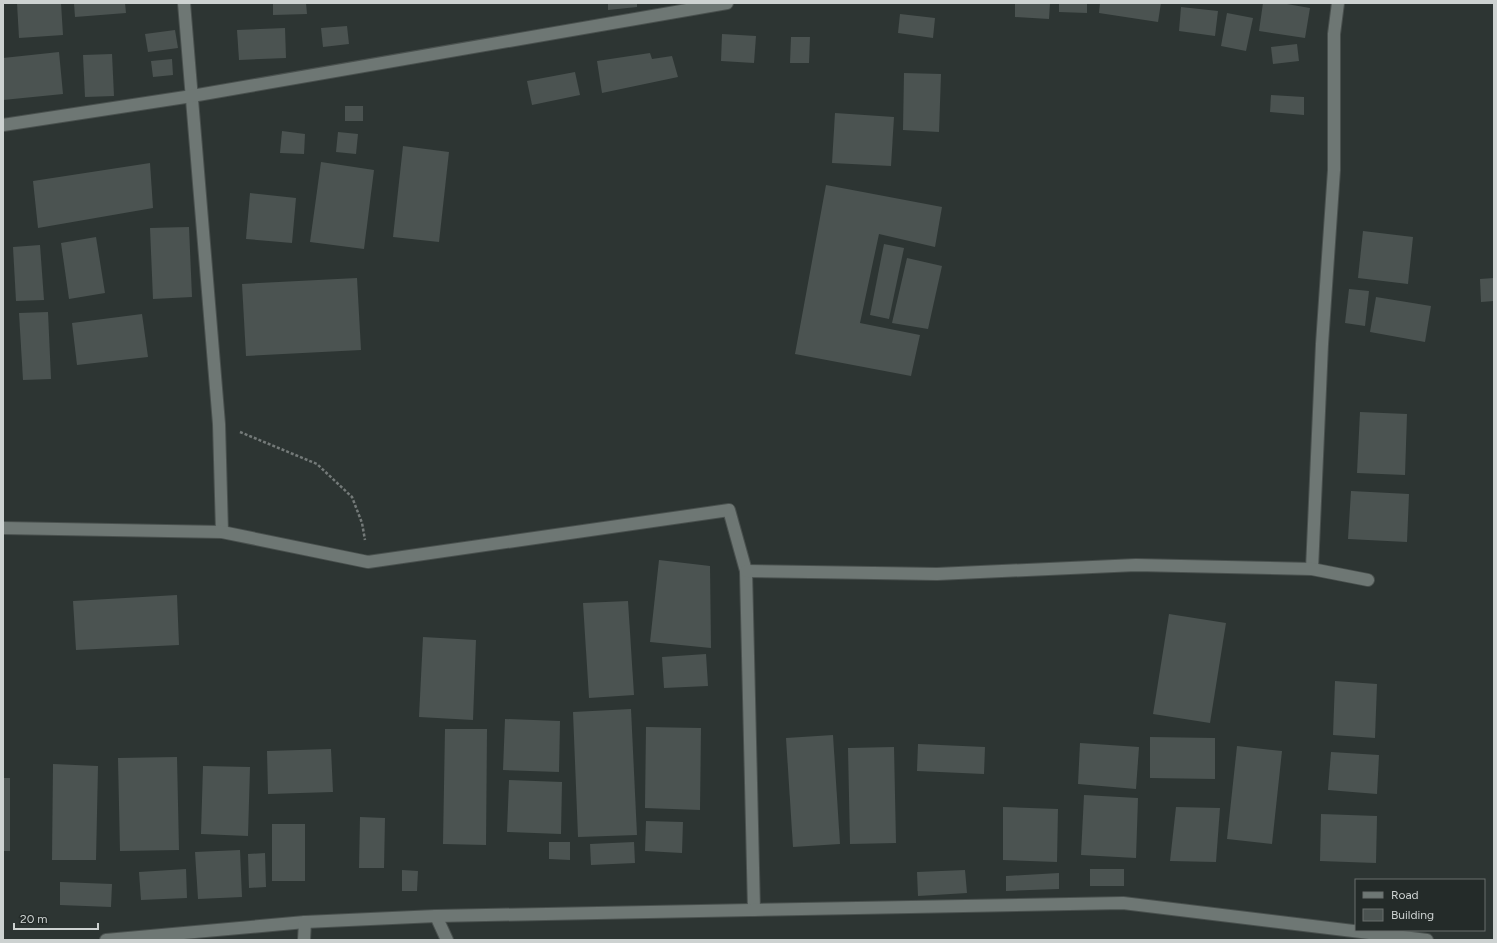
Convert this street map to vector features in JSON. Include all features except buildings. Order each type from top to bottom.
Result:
[{"type":"street","points":[[184,3],[219,424],[222,532]]},
{"type":"street","points":[[3,125],[192,96],[727,3]]},
{"type":"street","points":[[1312,569],[1322,344],[1334,170],[1334,34],[1338,3]]},
{"type":"street","points":[[3,528],[222,532],[368,562],[729,510],[746,571],[754,910]]},
{"type":"street","points":[[746,571],[774,570],[936,574],[1136,565],[1312,569],[1368,580]]},
{"type":"street","points":[[106,940],[305,922],[436,916],[1123,903],[1427,940]]},
{"type":"street","points":[[436,916],[447,940]]},
{"type":"street","points":[[304,940],[305,922]]},
{"type":"path","points":[[219,424],[317,464],[352,497],[362,523],[368,562]]}]
